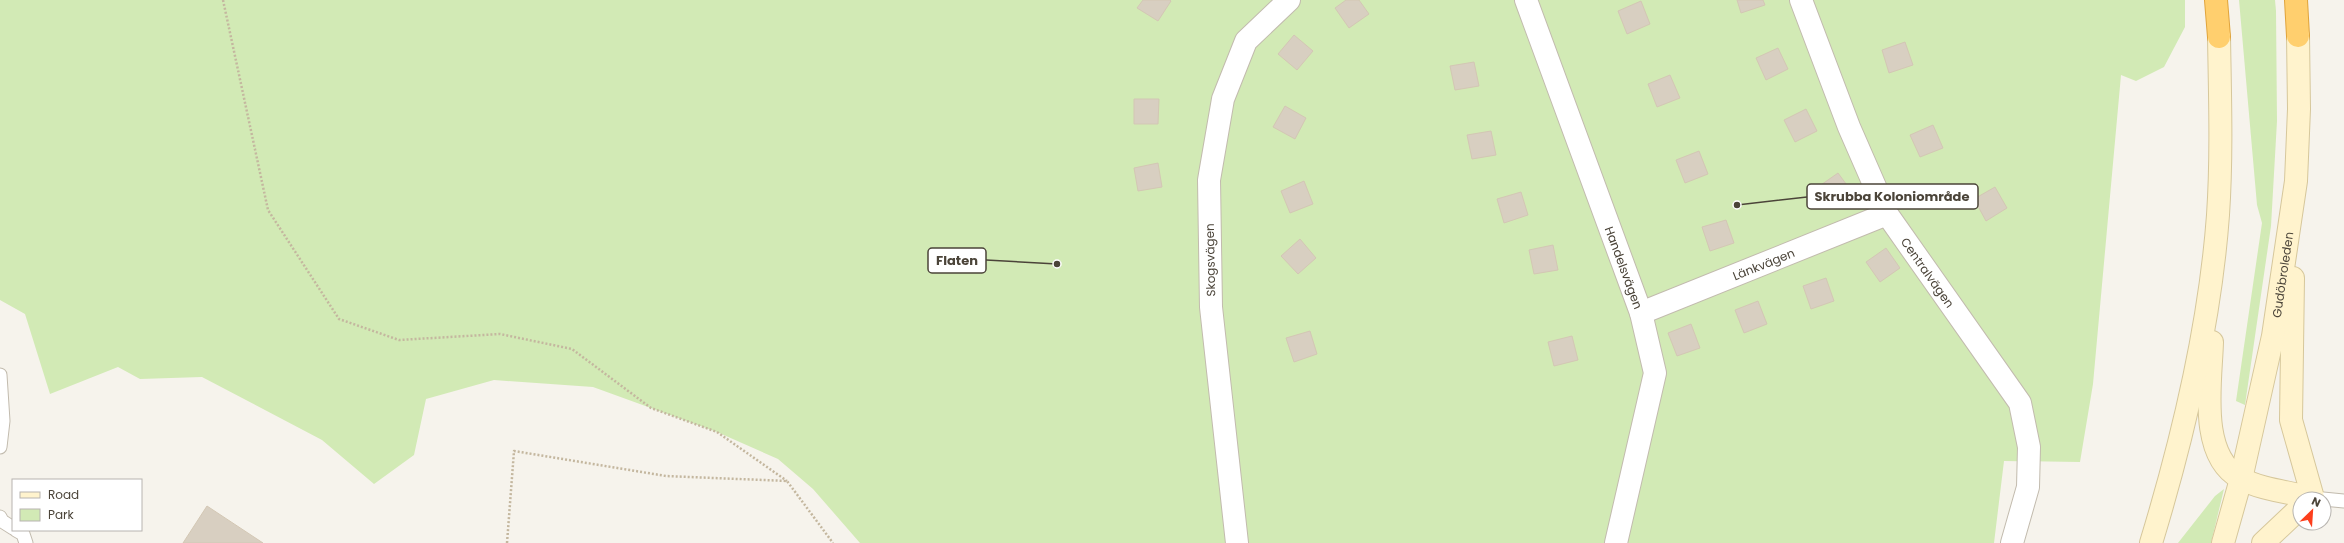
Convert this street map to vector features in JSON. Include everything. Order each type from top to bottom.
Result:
[{"type":"highway","points":[[2216,0],[2219,37]]},
{"type":"highway","name":"Gudöbroleden","points":[[2296,0],[2298,36]]},
{"type":"main road","name":"Gudöbroleden","points":[[2223,543],[2241,479],[2272,336],[2296,181],[2299,109],[2298,36]]},
{"type":"main road","points":[[2219,37],[2220,133],[2218,214],[2214,262],[2211,429],[2217,451],[2230,472],[2241,479],[2292,496]]},
{"type":"main road","points":[[2296,181],[2291,420],[2306,491]]},
{"type":"main road","points":[[2151,543],[2174,462],[2195,375],[2214,262]]},
{"type":"main road","points":[[2263,543],[2292,517]]},
{"type":"street","name":"Skogsvägen","points":[[1237,543],[1211,307],[1210,180],[1223,99],[1246,41],[1289,0]]},
{"type":"street","name":"Handelsvägen","points":[[1526,0],[1641,313],[1655,373],[1616,543]]},
{"type":"street","name":"Centralvägen","points":[[1801,0],[1849,127],[1887,214],[2020,402],[2029,447],[2028,487],[2012,543]]},
{"type":"street","name":"Länkvägen","points":[[1641,313],[1887,214]]},
{"type":"lane","points":[[0,375],[3,421],[0,447]]},
{"type":"lane","points":[[2332,501],[2344,501]]},
{"type":"lane","points":[[0,517],[2,521],[12,527]]},
{"type":"lane","points":[[18,531],[22,534],[26,543]]},
{"type":"path","points":[[223,0],[268,210],[339,319],[399,340],[500,334],[572,349],[651,408],[717,432],[787,481],[833,543]]},
{"type":"path","points":[[507,543],[514,452],[666,476],[787,481]]},
{"type":"green space","points":[[0,0],[2185,0],[2185,27],[2164,67],[2136,81],[2121,75],[2093,384],[2080,462],[2004,461],[1994,543],[860,543],[813,489],[778,459],[717,432],[593,387],[494,380],[426,399],[414,455],[374,484],[322,440],[202,377],[140,379],[118,367],[50,394],[25,314],[0,300]]},
{"type":"green space","points":[[2239,0],[2275,0],[2276,11],[2277,121],[2271,226],[2245,405],[2236,401],[2262,223],[2257,205]]},
{"type":"green space","points":[[2224,489],[2211,543],[2178,543],[2215,496]]},
{"type":"building","points":[[1143,0],[1171,1],[1158,21],[1137,8]]},
{"type":"building","points":[[1346,0],[1359,0],[1369,14],[1349,28],[1335,8]]},
{"type":"building","points":[[1737,0],[1763,0],[1765,5],[1741,13]]},
{"type":"building","points":[[1641,1],[1650,24],[1627,34],[1618,11]]},
{"type":"building","points":[[1294,35],[1313,51],[1297,70],[1278,54]]},
{"type":"building","points":[[1905,42],[1913,65],[1889,73],[1882,50]]},
{"type":"building","points":[[1778,48],[1788,69],[1766,80],[1756,58]]},
{"type":"building","points":[[1474,62],[1479,86],[1455,90],[1450,66]]},
{"type":"building","points":[[1670,75],[1680,98],[1657,107],[1648,84]]},
{"type":"building","points":[[1134,99],[1159,99],[1158,124],[1134,124]]},
{"type":"building","points":[[1285,106],[1306,118],[1295,139],[1273,127]]},
{"type":"building","points":[[1806,109],[1817,131],[1795,142],[1784,120]]},
{"type":"building","points":[[1933,125],[1943,148],[1920,157],[1910,135]]},
{"type":"building","points":[[1491,131],[1496,155],[1472,159],[1467,135]]},
{"type":"building","points":[[1699,151],[1708,174],[1685,183],[1676,160]]},
{"type":"building","points":[[1158,163],[1162,187],[1138,191],[1134,168]]},
{"type":"building","points":[[1838,173],[1852,192],[1833,207],[1818,187]]},
{"type":"building","points":[[1304,181],[1313,204],[1290,213],[1281,191]]},
{"type":"building","points":[[1995,187],[2007,208],[1986,221],[1974,199]]},
{"type":"building","points":[[1521,192],[1528,215],[1504,223],[1497,199]]},
{"type":"building","points":[[1726,220],[1734,243],[1710,251],[1702,227]]},
{"type":"building","points":[[1300,239],[1316,258],[1298,274],[1281,256]]},
{"type":"building","points":[[1553,245],[1558,270],[1534,274],[1529,250]]},
{"type":"building","points":[[1886,248],[1900,268],[1880,282],[1866,262]]},
{"type":"building","points":[[1826,278],[1834,301],[1811,309],[1803,286]]},
{"type":"building","points":[[1758,301],[1767,324],[1744,333],[1735,310]]},
{"type":"building","points":[[1691,324],[1700,348],[1677,356],[1668,333]]},
{"type":"building","points":[[1310,331],[1317,354],[1294,362],[1286,338]]},
{"type":"building","points":[[1572,336],[1578,360],[1554,366],[1548,342]]},
{"type":"building","points":[[207,506],[263,543],[183,543]]},
{"type":"place","name":"Skrubba Koloniområde","points":[[1737,205]]},
{"type":"place","name":"Flaten","points":[[1057,264]]}]
